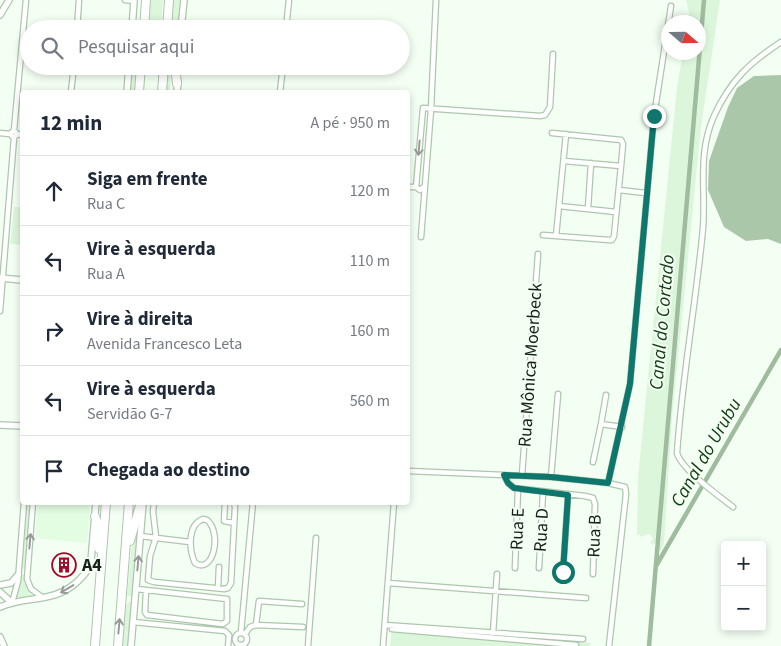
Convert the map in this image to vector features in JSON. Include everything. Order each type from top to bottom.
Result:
[{"type":"highway","points":[[145,20],[146,0]]},
{"type":"highway","points":[[168,20],[169,0]]},
{"type":"highway","points":[[139,90],[140,75]]},
{"type":"highway","points":[[162,90],[163,75]]},
{"type":"highway","points":[[176,75],[177,84]]},
{"type":"highway","points":[[95,646],[106,505]]},
{"type":"highway","points":[[118,646],[129,505]]},
{"type":"highway","points":[[125,558],[141,505]]},
{"type":"highway","points":[[95,516],[101,568]]},
{"type":"main road","points":[[0,15],[9,0]]},
{"type":"main road","points":[[133,20],[134,0]]},
{"type":"main road","points":[[183,20],[184,0]]},
{"type":"main road","points":[[127,90],[128,75]]},
{"type":"main road","points":[[177,90],[178,75]]},
{"type":"main road","points":[[1,278],[20,280]]},
{"type":"main road","points":[[0,425],[20,426]]},
{"type":"main road","points":[[0,607],[12,603],[45,599],[62,593],[73,586],[88,570],[96,505]]},
{"type":"main road","points":[[131,646],[142,505]]},
{"type":"main road","points":[[0,585],[11,583],[18,573]]},
{"type":"main road","points":[[0,592],[12,603]]},
{"type":"main road","points":[[0,637],[4,646]]},
{"type":"street","points":[[24,20],[26,0]]},
{"type":"street","points":[[78,20],[79,0]]},
{"type":"street","points":[[125,0],[134,0]]},
{"type":"street","points":[[287,20],[288,0]]},
{"type":"street","points":[[421,237],[431,109],[436,0]]},
{"type":"street","points":[[608,483],[622,427],[630,384],[646,193],[657,93],[671,6]]},
{"type":"street","points":[[732,507],[693,474],[681,462],[677,453],[703,228],[704,149],[714,117],[732,83],[755,60],[781,42]]},
{"type":"street","points":[[416,188],[423,108],[545,115],[550,107],[553,54]]},
{"type":"street","points":[[0,311],[1,278],[20,73]]},
{"type":"street","points":[[72,90],[73,75]]},
{"type":"street","points":[[280,90],[282,75]]},
{"type":"street","points":[[0,133],[15,134]]},
{"type":"street","points":[[543,235],[612,240],[614,236],[623,144],[621,140],[552,133]]},
{"type":"street","points":[[556,236],[566,134]]},
{"type":"street","points":[[564,160],[621,166]]},
{"type":"street","points":[[588,208],[591,163]]},
{"type":"street","points":[[410,187],[420,190],[425,186]]},
{"type":"street","points":[[618,190],[646,193]]},
{"type":"street","points":[[559,206],[616,212]]},
{"type":"street","name":"Rua Mônica Moerbeck","points":[[522,475],[538,254]]},
{"type":"street","points":[[551,477],[558,394]]},
{"type":"street","points":[[593,462],[606,395]]},
{"type":"street","points":[[601,424],[622,427]]},
{"type":"street","points":[[410,471],[551,477],[608,483],[625,487],[626,494],[609,646]]},
{"type":"street","points":[[504,475],[510,486],[518,489],[568,495],[563,572]]},
{"type":"street","name":"Rua E","points":[[515,568],[518,489]]},
{"type":"street","name":"Rua D","points":[[539,568],[543,492]]},
{"type":"street","name":"Rua B","points":[[568,495],[593,498],[595,504],[593,574]]},
{"type":"street","points":[[12,603],[18,573],[24,505]]},
{"type":"street","points":[[33,505],[27,580],[31,589],[45,599]]},
{"type":"street","points":[[148,580],[150,556],[156,537],[154,505]]},
{"type":"street","points":[[225,505],[224,521],[234,523]]},
{"type":"street","points":[[137,579],[228,588],[231,583],[234,505]]},
{"type":"street","points":[[253,505],[243,633],[247,637],[247,641],[244,645],[236,644],[235,638],[237,634],[243,633],[256,625],[303,627]]},
{"type":"street","points":[[383,646],[394,505]]},
{"type":"street","points":[[142,512],[153,512]]},
{"type":"street","points":[[200,520],[207,520],[214,528],[216,542],[211,558],[200,566],[195,563],[190,542],[196,524],[200,520]]},
{"type":"street","points":[[140,536],[190,542]]},
{"type":"street","points":[[308,646],[316,538]]},
{"type":"street","points":[[218,588],[219,567]]},
{"type":"street","points":[[18,573],[27,572]]},
{"type":"street","points":[[491,646],[497,574]]},
{"type":"street","points":[[388,583],[586,598]]},
{"type":"street","points":[[136,589],[146,590],[227,599],[227,621],[223,624],[147,615],[145,612],[146,590]]},
{"type":"street","points":[[256,625],[259,601],[302,604]]},
{"type":"street","points":[[133,622],[225,631],[229,634],[228,646]]},
{"type":"street","points":[[385,625],[576,644]]},
{"type":"street","points":[[392,629],[492,636],[582,639]]},
{"type":"street","points":[[131,646],[136,646]]},
{"type":"shaded area","points":[[151,0],[163,0],[162,20],[149,20]]},
{"type":"shaded area","points":[[172,0],[180,0],[179,20],[172,20]]},
{"type":"shaded area","points":[[686,0],[720,0],[701,127],[672,418],[664,544],[661,551],[656,543],[653,545],[650,543],[653,538],[649,534],[641,537],[639,534],[637,536],[638,477],[677,87],[682,60],[706,60],[706,15],[689,15]]},
{"type":"shaded area","points":[[132,75],[137,75],[136,90],[130,90]]},
{"type":"shaded area","points":[[165,75],[171,75],[170,90],[164,90]]},
{"type":"shaded area","points":[[781,75],[781,244],[768,239],[746,241],[724,227],[708,190],[709,161],[728,107],[737,88],[754,76]]},
{"type":"shaded area","points":[[14,207],[20,207],[20,245],[10,244]]},
{"type":"shaded area","points":[[27,505],[30,505],[25,568],[22,568]]},
{"type":"shaded area","points":[[38,505],[90,505],[87,543],[35,538]]},
{"type":"shaded area","points":[[139,523],[132,598],[130,596],[127,597],[131,551]]},
{"type":"shaded area","points":[[21,574],[25,575],[27,590],[33,596],[16,598]]},
{"type":"shaded area","points":[[132,601],[128,646],[120,646],[126,605]]},
{"type":"shaded area","points":[[392,627],[591,643],[590,646],[390,646]]},
{"type":"waterway","name":"Canal do Cortado","points":[[649,646],[704,0]]},
{"type":"waterway","name":"Canal do Urubu","points":[[656,566],[781,350]]},
{"type":"place","name":"A4","points":[[64,565]]},
{"type":"route","points":[[563,572],[568,495],[514,488],[510,486],[504,475],[551,477],[608,483],[622,427],[630,384],[654,116]]}]
